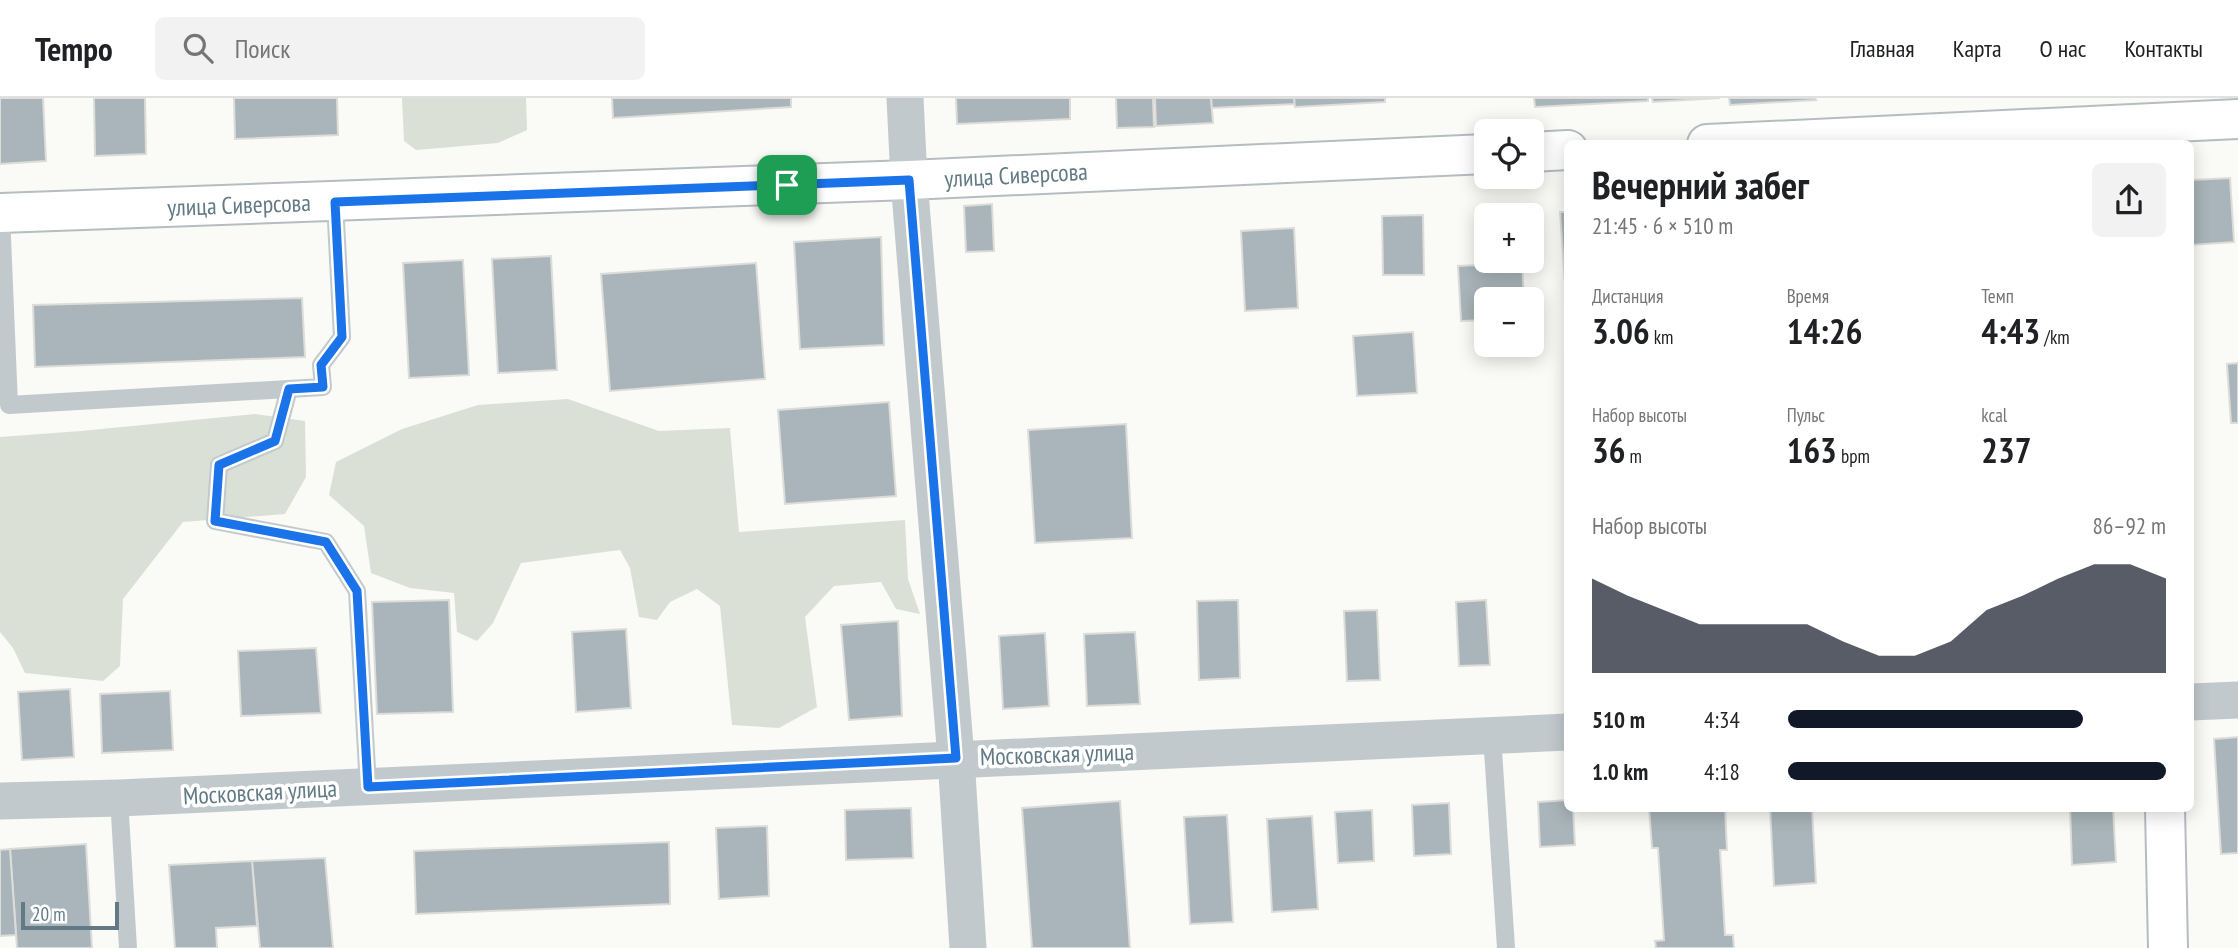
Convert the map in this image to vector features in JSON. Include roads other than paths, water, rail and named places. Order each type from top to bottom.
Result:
[{"type":"street","points":[[905,98],[968,948]]},
{"type":"street","points":[[1784,140],[2238,119]]},
{"type":"street","points":[[1544,151],[1564,150]]},
{"type":"street","name":"улица Сиверсова","points":[[0,213],[909,180],[1474,155]]},
{"type":"street","points":[[2194,702],[2238,700]]},
{"type":"street","name":"Московская улица","points":[[0,801],[119,798],[1564,732]]},
{"type":"street","points":[[2165,812],[2168,948]]},
{"type":"lane","points":[[0,213],[9,405],[323,387],[321,365],[342,337],[335,202]]},
{"type":"lane","points":[[289,389],[275,441],[219,465],[215,521],[326,542],[357,591],[368,787]]},
{"type":"lane","points":[[1492,735],[1506,948]]},
{"type":"lane","points":[[119,798],[128,948]]}]
